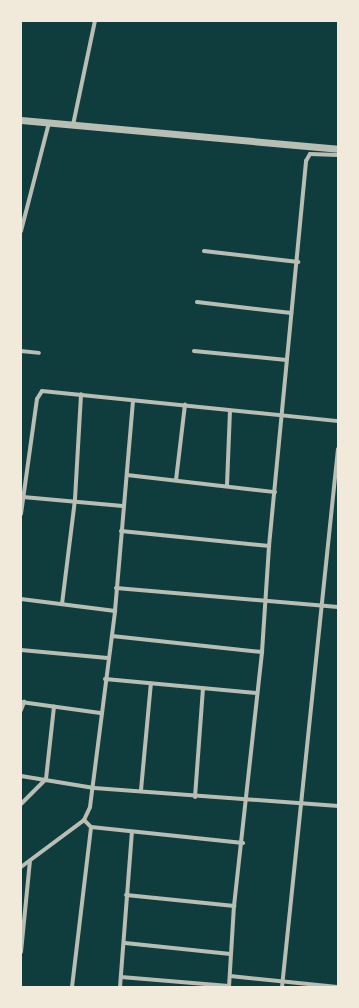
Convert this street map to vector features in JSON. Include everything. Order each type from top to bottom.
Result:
[{"type":"street","points":[[73,126],[95,21]]},
{"type":"street","points":[[21,120],[73,126],[338,149]]},
{"type":"street","points":[[21,231],[49,123]]},
{"type":"street","points":[[121,977],[229,986],[234,906],[243,843],[246,800],[262,652],[264,601],[283,417],[286,360],[298,262],[306,161],[310,154],[338,155]]},
{"type":"street","points":[[204,251],[298,262]]},
{"type":"street","points":[[197,302],[291,313]]},
{"type":"street","points":[[21,351],[39,353]]},
{"type":"street","points":[[194,351],[286,360]]},
{"type":"street","points":[[21,514],[39,394],[47,390],[283,417],[338,421]]},
{"type":"street","points":[[62,604],[75,499],[81,394]]},
{"type":"street","points":[[21,867],[84,820],[94,788],[100,713],[112,636],[133,401]]},
{"type":"street","points":[[176,480],[185,405]]},
{"type":"street","points":[[227,485],[230,411]]},
{"type":"street","points":[[282,985],[319,604],[338,449]]},
{"type":"street","points":[[127,475],[227,485],[275,492]]},
{"type":"street","points":[[23,497],[75,499],[123,506]]},
{"type":"street","points":[[121,531],[269,546]]},
{"type":"street","points":[[116,588],[264,601],[319,604],[338,607]]},
{"type":"street","points":[[21,599],[114,611]]},
{"type":"street","points":[[112,636],[262,652]]},
{"type":"street","points":[[21,650],[108,658]]},
{"type":"street","points":[[105,679],[257,693]]},
{"type":"street","points":[[141,790],[151,683]]},
{"type":"street","points":[[196,797],[203,688]]},
{"type":"street","points":[[21,710],[22,702],[100,713]]},
{"type":"street","points":[[21,804],[46,779],[54,706]]},
{"type":"street","points":[[21,776],[94,788],[141,790],[196,797],[300,802],[338,806]]},
{"type":"street","points":[[84,820],[91,827],[243,843]]},
{"type":"street","points":[[72,987],[91,827]]},
{"type":"street","points":[[120,987],[132,832]]},
{"type":"street","points":[[21,952],[30,861]]},
{"type":"street","points":[[126,895],[234,906]]},
{"type":"street","points":[[124,943],[230,954]]},
{"type":"street","points":[[230,976],[282,985],[337,987]]}]
